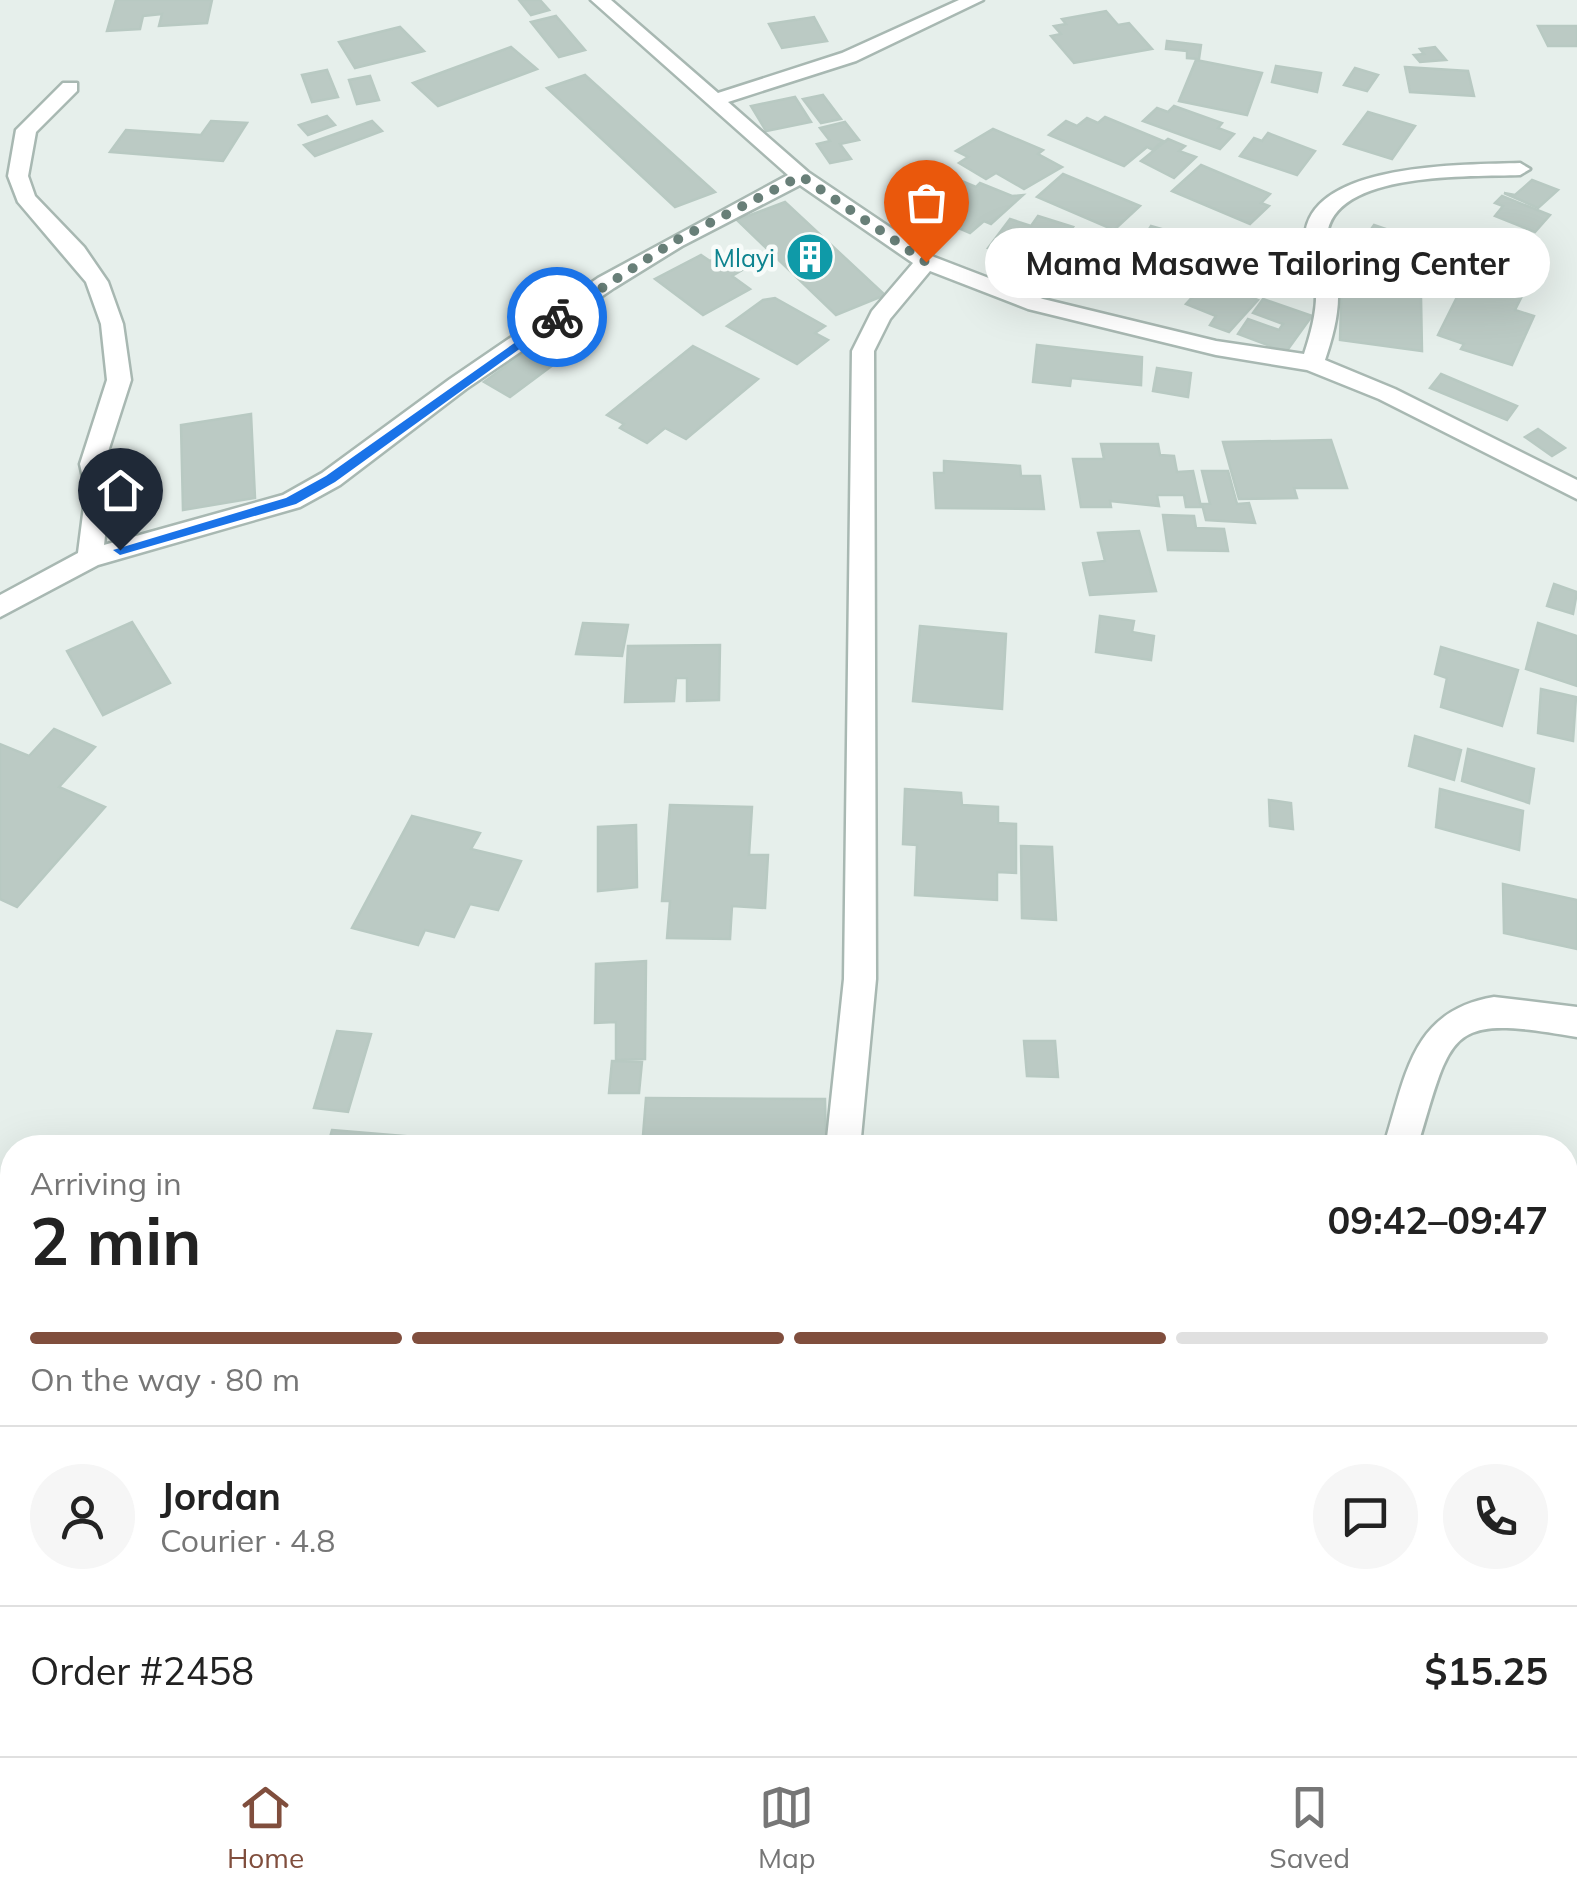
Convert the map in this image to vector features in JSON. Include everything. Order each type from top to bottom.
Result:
[{"type":"street","points":[[600,0],[801,176],[926,262],[1036,304],[1216,348],[1312,363],[1387,394],[1577,490]]},
{"type":"street","points":[[712,100],[849,57],[974,0]]},
{"type":"street","points":[[70,87],[26,130],[18,176],[25,198],[76,252],[96,282],[112,324],[119,380],[92,464],[98,492],[90,558]]},
{"type":"street","points":[[1312,363],[1324,332],[1326,284],[1315,236],[1321,216],[1334,197],[1374,180],[1520,169]]},
{"type":"street","points":[[0,607],[90,558],[291,501],[331,479],[458,384],[606,283],[675,241],[801,176]]},
{"type":"street","points":[[844,1135],[860,979],[863,351],[880,316],[926,262]]},
{"type":"street","points":[[1404,1135],[1435,1041],[1452,1023],[1501,1009],[1577,1022]]},
{"type":"building","points":[[116,0],[212,0],[207,23],[159,26],[162,14],[143,16],[140,29],[107,31]]},
{"type":"building","points":[[519,0],[540,0],[549,10],[531,15]]},
{"type":"building","points":[[1106,11],[1118,25],[1129,23],[1152,49],[1074,63],[1051,36],[1061,34],[1054,26],[1066,24],[1062,19]]},
{"type":"building","points":[[556,16],[585,50],[559,57],[531,22]]},
{"type":"building","points":[[814,17],[827,41],[782,48],[769,24]]},
{"type":"building","points":[[1538,26],[1577,26],[1577,46],[1548,46]]},
{"type":"building","points":[[400,27],[424,51],[355,68],[339,42]]},
{"type":"building","points":[[1167,41],[1201,45],[1199,59],[1187,58],[1187,51],[1166,49]]},
{"type":"building","points":[[511,47],[537,69],[438,106],[413,83]]},
{"type":"building","points":[[1435,47],[1446,60],[1420,62],[1414,55],[1424,54],[1420,49]]},
{"type":"building","points":[[1196,60],[1262,73],[1247,115],[1179,101]]},
{"type":"building","points":[[1276,66],[1321,73],[1317,92],[1272,82]]},
{"type":"building","points":[[1405,67],[1468,71],[1474,96],[1410,92]]},
{"type":"building","points":[[1355,68],[1378,75],[1367,91],[1344,85]]},
{"type":"building","points":[[327,70],[338,97],[312,102],[302,75]]},
{"type":"building","points":[[585,75],[715,192],[675,207],[547,88]]},
{"type":"building","points":[[370,76],[379,100],[357,104],[349,80]]},
{"type":"building","points":[[823,95],[841,119],[821,123],[803,99]]},
{"type":"building","points":[[795,97],[811,122],[766,131],[751,106]]},
{"type":"building","points":[[1174,106],[1222,123],[1218,128],[1234,134],[1220,149],[1143,121],[1157,108],[1168,112]]},
{"type":"building","points":[[1368,112],[1415,126],[1392,159],[1344,144]]},
{"type":"building","points":[[327,116],[335,125],[308,135],[299,125]]},
{"type":"building","points":[[1105,117],[1163,141],[1153,150],[1147,147],[1124,166],[1049,135],[1066,121],[1077,126],[1087,118],[1098,123]]},
{"type":"building","points":[[211,121],[247,123],[223,161],[110,152],[126,130],[201,135]]},
{"type":"building","points":[[372,121],[382,131],[315,156],[304,145]]},
{"type":"building","points":[[845,122],[859,140],[840,144],[851,159],[830,163],[817,144],[830,141],[820,128]]},
{"type":"building","points":[[993,129],[1043,150],[1038,154],[1062,167],[1024,189],[996,173],[986,179],[959,163],[968,157],[956,151]]},
{"type":"building","points":[[1268,133],[1315,151],[1297,175],[1240,156],[1254,138],[1262,141]]},
{"type":"building","points":[[1168,139],[1185,146],[1179,151],[1196,157],[1174,178],[1141,161]]},
{"type":"building","points":[[1201,165],[1270,194],[1261,203],[1269,206],[1250,224],[1172,191]]},
{"type":"building","points":[[940,172],[976,187],[980,183],[1012,196],[1023,195],[991,224],[984,221],[970,233],[954,226],[961,219],[908,197]]},
{"type":"building","points":[[1063,174],[1140,206],[1114,230],[1037,197]]},
{"type":"building","points":[[1532,180],[1558,190],[1538,208],[1504,193],[1515,195]]},
{"type":"building","points":[[1502,196],[1550,215],[1535,232],[1495,216],[1503,206],[1495,203]]},
{"type":"building","name":"Mlayi","points":[[785,202],[885,295],[836,315],[737,220]]},
{"type":"building","points":[[1038,216],[1073,227],[1063,239],[1086,247],[1058,285],[995,264],[1003,253],[988,248],[1010,219],[1031,226]]},
{"type":"building","points":[[1374,225],[1441,248],[1421,279],[1353,255]]},
{"type":"building","points":[[1151,226],[1200,240],[1179,273],[1159,267],[1162,261],[1134,253]]},
{"type":"building","points":[[1225,238],[1277,258],[1272,263],[1282,267],[1262,290],[1200,266]]},
{"type":"building","points":[[722,254],[744,269],[732,276],[750,289],[703,315],[655,279],[701,255],[710,261]]},
{"type":"building","points":[[1342,270],[1396,277],[1396,294],[1421,297],[1422,351],[1340,340]]},
{"type":"building","points":[[1208,280],[1258,300],[1229,332],[1210,325],[1216,316],[1186,304]]},
{"type":"building","points":[[1465,281],[1521,298],[1515,310],[1534,316],[1512,365],[1461,349],[1464,344],[1438,335]]},
{"type":"building","points":[[775,298],[825,326],[815,333],[828,340],[797,364],[727,326],[763,300]]},
{"type":"building","points":[[1263,299],[1312,316],[1286,352],[1238,334],[1248,319],[1279,330],[1283,324],[1253,313]]},
{"type":"building","points":[[570,319],[596,333],[510,397],[484,382]]},
{"type":"building","points":[[1037,345],[1142,357],[1141,385],[1071,378],[1070,386],[1033,382]]},
{"type":"building","points":[[693,346],[758,379],[686,439],[665,428],[647,443],[620,428],[624,424],[607,415]]},
{"type":"building","points":[[1157,368],[1191,373],[1188,397],[1153,391]]},
{"type":"building","points":[[1441,374],[1517,406],[1507,420],[1430,388]]},
{"type":"building","points":[[251,414],[255,498],[183,510],[181,425]]},
{"type":"building","points":[[1538,429],[1565,448],[1552,456],[1525,437]]},
{"type":"building","points":[[1331,440],[1347,488],[1294,488],[1297,498],[1239,499],[1223,442]]},
{"type":"building","points":[[1101,444],[1158,444],[1160,455],[1174,456],[1177,472],[1193,471],[1201,507],[1186,507],[1184,495],[1157,495],[1159,506],[1110,501],[1111,507],[1081,507],[1073,459],[1104,459]]},
{"type":"building","points":[[944,461],[1020,466],[1021,476],[1040,476],[1044,509],[936,508],[934,473],[944,473]]},
{"type":"building","points":[[1202,471],[1228,471],[1237,504],[1249,503],[1255,523],[1206,520],[1202,504],[1210,504]]},
{"type":"building","points":[[1163,515],[1194,516],[1196,528],[1224,529],[1228,551],[1168,550]]},
{"type":"building","points":[[1139,531],[1156,591],[1090,595],[1083,563],[1105,561],[1098,533]]},
{"type":"building","points":[[1554,584],[1577,592],[1573,614],[1547,606]]},
{"type":"building","points":[[1100,616],[1134,621],[1132,632],[1154,636],[1151,660],[1096,652]]},
{"type":"building","points":[[132,622],[170,683],[103,715],[67,651]]},
{"type":"building","points":[[583,623],[628,625],[622,656],[576,654]]},
{"type":"building","points":[[1538,623],[1577,636],[1577,686],[1526,669]]},
{"type":"building","points":[[920,626],[1006,634],[1002,709],[913,701]]},
{"type":"building","points":[[720,645],[719,700],[687,701],[687,678],[676,678],[674,701],[625,702],[628,646]]},
{"type":"building","points":[[1441,647],[1518,670],[1502,726],[1441,707],[1447,678],[1435,674]]},
{"type":"building","points":[[1541,689],[1576,697],[1573,741],[1538,733]]},
{"type":"building","points":[[54,729],[95,747],[59,787],[105,807],[17,907],[0,899],[0,744],[29,756]]},
{"type":"building","points":[[1415,736],[1461,750],[1454,780],[1409,766]]},
{"type":"building","points":[[1468,749],[1534,769],[1529,803],[1462,781]]},
{"type":"building","points":[[905,789],[961,793],[962,805],[998,807],[998,823],[1016,824],[1016,873],[997,872],[997,900],[915,895],[917,845],[903,844]]},
{"type":"building","points":[[1440,789],[1523,811],[1519,850],[1436,827]]},
{"type":"building","points":[[1269,800],[1291,803],[1293,829],[1270,826]]},
{"type":"building","points":[[670,805],[752,807],[749,855],[768,855],[765,908],[732,906],[730,939],[667,938],[670,901],[662,901]]},
{"type":"building","points":[[412,816],[480,833],[471,849],[521,861],[498,910],[470,904],[454,937],[425,930],[418,945],[352,928]]},
{"type":"building","points":[[636,825],[637,887],[598,891],[598,827]]},
{"type":"building","points":[[1021,846],[1052,847],[1056,920],[1022,918]]},
{"type":"building","points":[[1503,884],[1577,900],[1577,949],[1504,933]]},
{"type":"building","points":[[646,961],[645,1059],[616,1060],[616,1022],[595,1023],[596,964]]},
{"type":"building","points":[[337,1031],[371,1034],[348,1112],[314,1108]]},
{"type":"building","points":[[1024,1041],[1055,1041],[1058,1077],[1027,1076]]},
{"type":"building","points":[[612,1061],[642,1062],[639,1093],[609,1093]]},
{"type":"building","points":[[646,1098],[825,1099],[826,1135],[643,1135]]},
{"type":"building","points":[[332,1130],[392,1135],[331,1135]]},
{"type":"way so far","points":[[557,317],[675,241],[801,176],[926,262]]},
{"type":"place","name":"Mlayi","points":[[810,257]]},
{"type":"place","name":"Mama Masawe Tailoring Center","points":[[926,262]]},
{"type":"route","points":[[120,550],[291,501],[331,479],[458,384],[557,317]]}]
